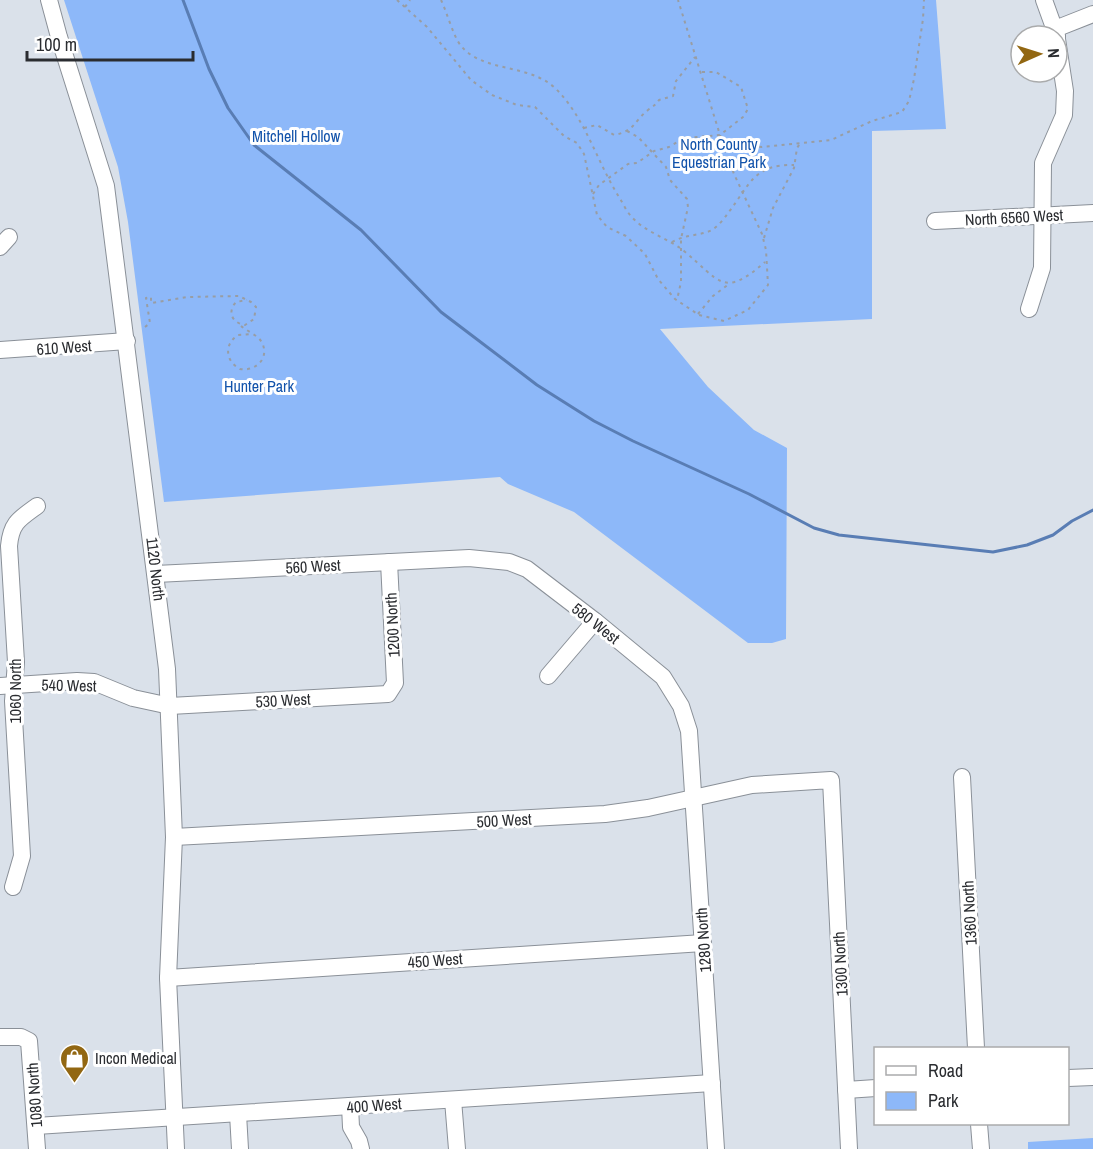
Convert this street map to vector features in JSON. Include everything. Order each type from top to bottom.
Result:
[{"type":"street","name":"1120 North","points":[[49,0],[106,186],[156,574],[170,706],[174,837],[168,978],[176,1149]]},
{"type":"street","points":[[1044,0],[1052,24]]},
{"type":"street","points":[[1069,28],[1093,14]]},
{"type":"street","points":[[1029,309],[1042,268],[1043,163],[1064,116],[1064,84]]},
{"type":"street","name":"North 6560 West","points":[[934,221],[1093,213]]},
{"type":"street","name":"610 West","points":[[0,350],[127,341]]},
{"type":"street","name":"1060 North","points":[[13,886],[22,856],[13,701],[7,686],[16,662],[10,532],[16,521],[36,506]]},
{"type":"street","name":"560 West","points":[[156,574],[470,558]]},
{"type":"street","name":"580 West","points":[[470,558],[509,562],[527,569],[595,621],[663,677],[681,706],[689,731]]},
{"type":"street","name":"1200 North","points":[[388,562],[395,683],[393,689]]},
{"type":"street","points":[[548,676],[595,621]]},
{"type":"street","name":"540 West","points":[[7,686],[94,682],[133,698],[170,706]]},
{"type":"street","name":"530 West","points":[[170,706],[388,694],[393,689]]},
{"type":"street","name":"1280 North","points":[[689,731],[716,1149]]},
{"type":"street","name":"1360 North","points":[[962,777],[976,1047]]},
{"type":"street","name":"500 West","points":[[174,837],[605,814],[752,785],[831,780]]},
{"type":"street","name":"1300 North","points":[[831,780],[849,1149]]},
{"type":"street","name":"450 West","points":[[168,978],[703,943]]},
{"type":"street","name":"1080 North","points":[[0,1037],[21,1037],[29,1041],[37,1149]]},
{"type":"street","points":[[1069,1078],[1093,1077]]},
{"type":"street","name":"400 West","points":[[36,1126],[712,1083]]},
{"type":"street","points":[[846,1090],[874,1088]]},
{"type":"street","points":[[453,1100],[457,1149]]},
{"type":"street","points":[[350,1106],[351,1127],[361,1149]]},
{"type":"street","points":[[238,1114],[240,1149]]},
{"type":"street","points":[[979,1125],[981,1149]]},
{"type":"path","points":[[397,0],[427,27],[471,80],[509,102],[535,107],[564,136],[578,143],[584,154],[597,215],[607,226],[626,236],[645,254],[658,279],[677,300],[698,314],[724,321],[748,310],[768,285],[764,240],[722,142],[678,0]]},
{"type":"path","points":[[405,7],[410,0]]},
{"type":"path","points":[[441,0],[460,45],[479,60],[541,76],[556,89],[576,115],[631,217],[680,248],[713,278],[729,284]]},
{"type":"path","points":[[722,142],[762,147],[831,140],[873,121],[902,112],[909,101],[914,80],[924,0]]},
{"type":"path","points":[[583,128],[597,125],[614,135],[627,131],[659,100],[673,96],[676,81],[695,57]]},
{"type":"path","points":[[593,194],[599,185],[628,164],[637,163],[652,152],[669,147],[684,138],[720,135],[743,117],[748,109],[741,87],[716,72],[700,72]]},
{"type":"path","points":[[627,131],[638,137],[666,167],[670,180],[687,199],[688,207],[681,237],[681,282],[677,300]]},
{"type":"path","points":[[764,240],[773,208],[789,180],[797,148],[801,142]]},
{"type":"path","points":[[671,243],[681,237],[711,230],[722,221],[762,170],[778,165],[794,165]]},
{"type":"path","points":[[698,314],[713,296],[729,284],[747,279],[766,261]]},
{"type":"path","points":[[145,327],[150,323],[146,298],[151,297],[151,303],[187,297],[239,296],[256,307],[256,315],[250,323],[239,324]]},
{"type":"path","points":[[247,300],[239,300],[232,308],[232,317],[256,336],[262,344],[264,357],[255,368],[240,369],[230,361],[228,345],[238,335],[251,333]]},
{"type":"green space","points":[[64,0],[936,0],[946,129],[872,131],[872,319],[660,329],[708,387],[754,430],[787,448],[786,639],[772,643],[748,643],[574,512],[508,484],[500,477],[164,502],[128,222],[118,167]]},
{"type":"green space","points":[[1093,1138],[1093,1149],[1028,1149],[1028,1142]]},
{"type":"waterway","points":[[183,0],[209,69],[228,108],[254,145],[361,230],[441,312],[537,385],[594,421],[749,494],[814,528],[839,535],[993,552],[1027,545],[1053,535],[1072,521],[1093,510]]},
{"type":"place","name":"Incon Medical","points":[[74,1084]]},
{"type":"park label","name":"Mitchell Hollow","points":[[296,136]]},
{"type":"park label","name":"North County Equestrian Park","points":[[719,153]]},
{"type":"park label","name":"Hunter Park","points":[[259,386]]}]
